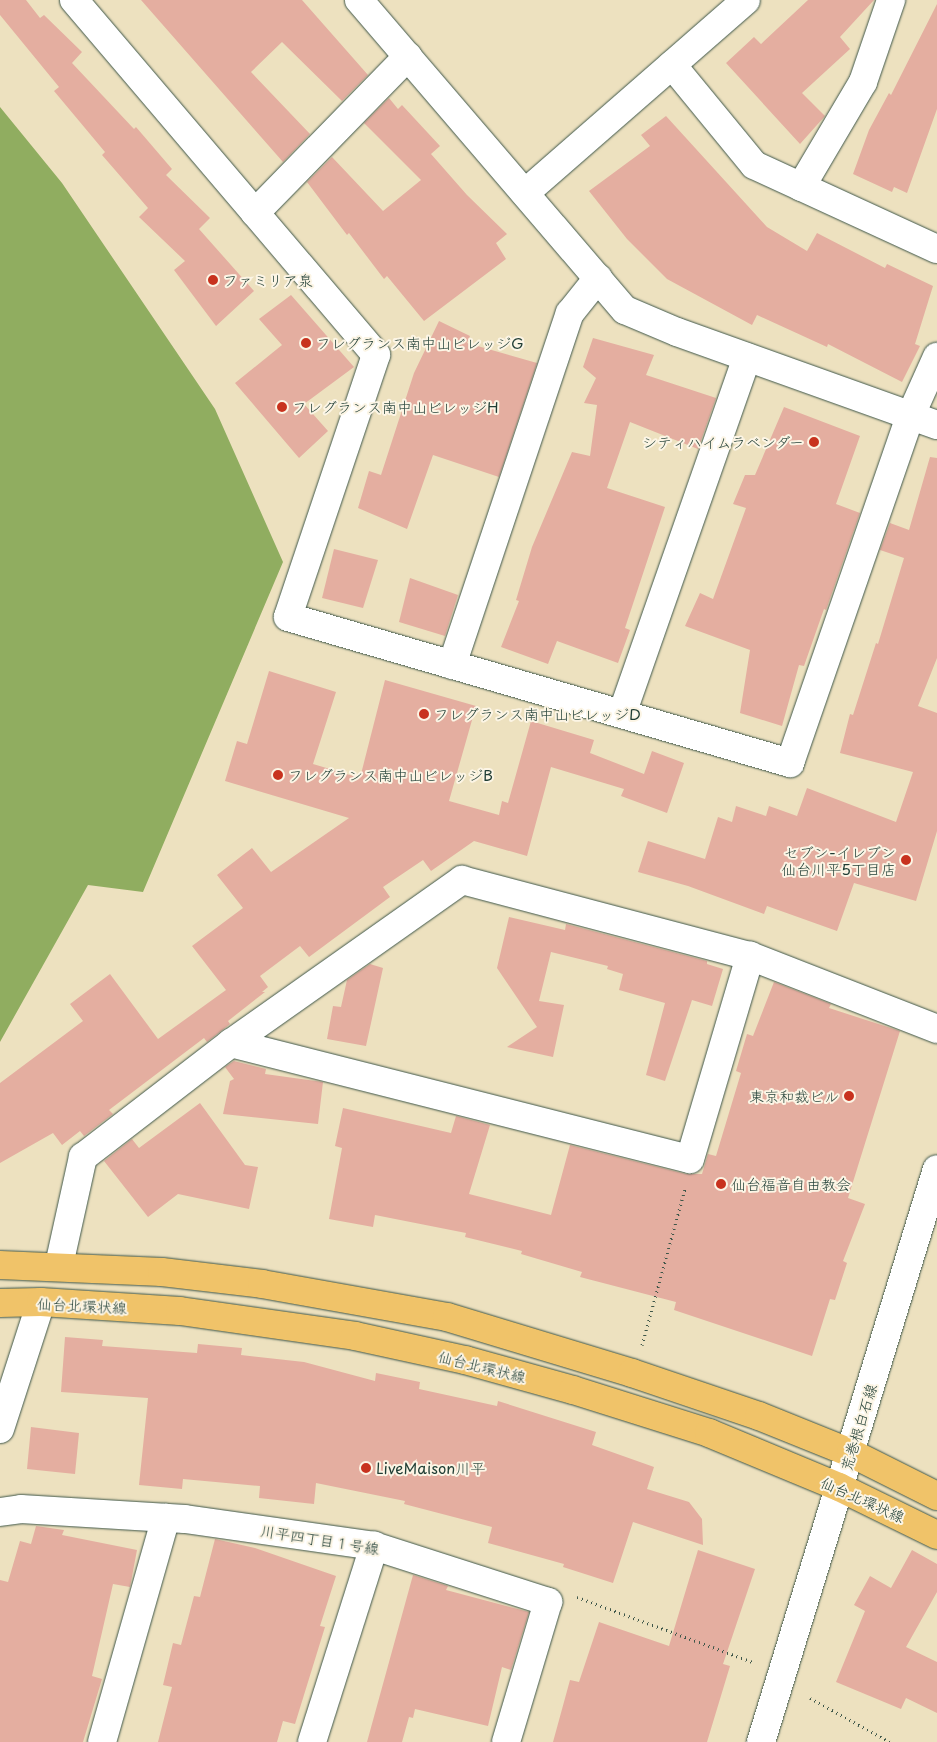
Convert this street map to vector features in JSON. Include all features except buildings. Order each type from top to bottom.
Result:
[{"type":"main road","points":[[0,1265],[59,1265],[262,1284],[447,1317],[632,1372],[759,1416],[851,1453],[937,1496]]},
{"type":"main road","name":"仙台北環状線","points":[[0,1303],[41,1302],[180,1311],[355,1336],[466,1360],[710,1433],[839,1487],[937,1535]]},
{"type":"street","points":[[74,0],[376,355],[288,617],[790,763],[910,417],[937,357]]},
{"type":"street","points":[[360,0],[625,310],[747,357],[910,417],[937,425]]},
{"type":"street","points":[[525,193],[746,0]]},
{"type":"street","points":[[801,187],[862,82],[891,0]]},
{"type":"street","points":[[255,214],[408,56]]},
{"type":"street","points":[[672,65],[754,165],[937,249]]},
{"type":"street","points":[[452,664],[570,313],[598,278]]},
{"type":"street","points":[[622,714],[747,357]]},
{"type":"street","points":[[59,1265],[83,1157],[231,1043],[462,880],[750,956],[937,1028]]},
{"type":"street","points":[[231,1043],[690,1159],[750,956]]},
{"type":"street","name":"荒巻根白石線","points":[[761,1742],[937,1169]]},
{"type":"street","points":[[0,1429],[41,1302]]},
{"type":"street","name":"川平四丁目１号線","points":[[0,1512],[21,1509],[166,1518],[374,1546],[548,1602]]},
{"type":"street","points":[[102,1742],[166,1518]]},
{"type":"street","points":[[312,1742],[374,1546]]},
{"type":"street","points":[[506,1742],[548,1602]]},
{"type":"path","points":[[642,1346],[690,1171],[690,1159]]},
{"type":"path","points":[[548,1602],[572,1595],[753,1662]]},
{"type":"path","points":[[810,1698],[890,1742]]},
{"type":"green space","points":[[0,107],[62,183],[215,409],[283,562],[143,892],[88,885],[0,1042]]},
{"type":"place","name":"ファミリア泉","points":[[213,280]]},
{"type":"place","name":"フレグランス南中山ビレッジG","points":[[306,343]]},
{"type":"place","name":"フレグランス南中山ビレッジH","points":[[282,407]]},
{"type":"place","name":"シティハイムラベンダー","points":[[814,442]]},
{"type":"place","name":"フレグランス南中山ビレッジD","points":[[424,714]]},
{"type":"place","name":"フレグランス南中山ビレッジB","points":[[278,775]]},
{"type":"place","name":"セブン-イレブン 仙台川平5丁目店","points":[[906,860]]},
{"type":"place","name":"東京和裁ビル","points":[[849,1096]]},
{"type":"place","name":"仙台福音自由教会","points":[[721,1184]]},
{"type":"place","name":"LiveMaison川平","points":[[366,1468]]}]
